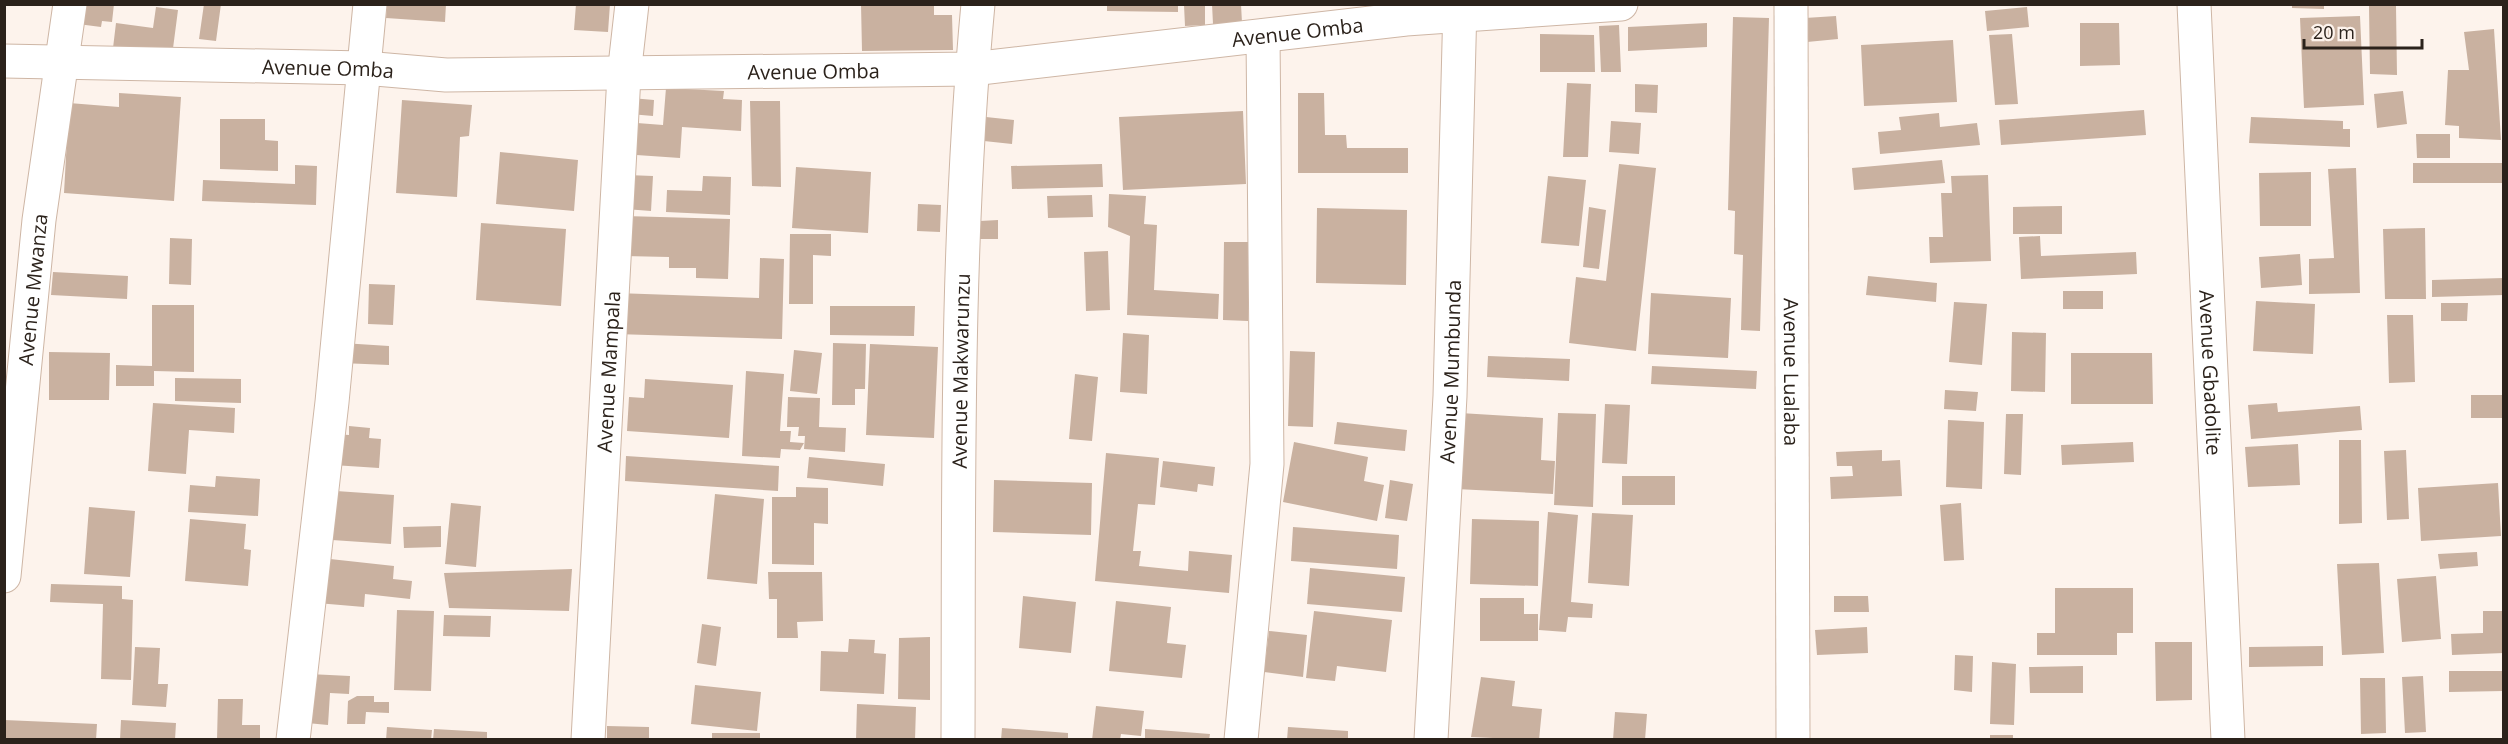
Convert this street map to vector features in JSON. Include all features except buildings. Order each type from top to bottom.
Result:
[{"type":"street","name":"Avenue Mwanza","points":[[4,576],[39,220],[64,64],[70,4]]},
{"type":"street","points":[[293,740],[332,402],[370,4]]},
{"type":"street","name":"Avenue Mampala","points":[[588,740],[624,75],[632,4]]},
{"type":"street","name":"Avenue Makwarunzu","points":[[958,740],[960,326],[972,69],[978,4]]},
{"type":"street","name":"Avenue Omba","points":[[4,61],[64,64],[364,68],[446,75],[624,75],[972,69],[1263,36],[1460,9],[1620,4]]},
{"type":"street","name":"Avenue Lualaba","points":[[1791,4],[1793,740]]},
{"type":"street","name":"Avenue Gbadolite","points":[[2194,4],[2228,740]]},
{"type":"street","name":"Avenue Mumbunda","points":[[1431,740],[1450,396],[1460,9]]},
{"type":"street","points":[[1241,740],[1267,464],[1263,36]]}]
